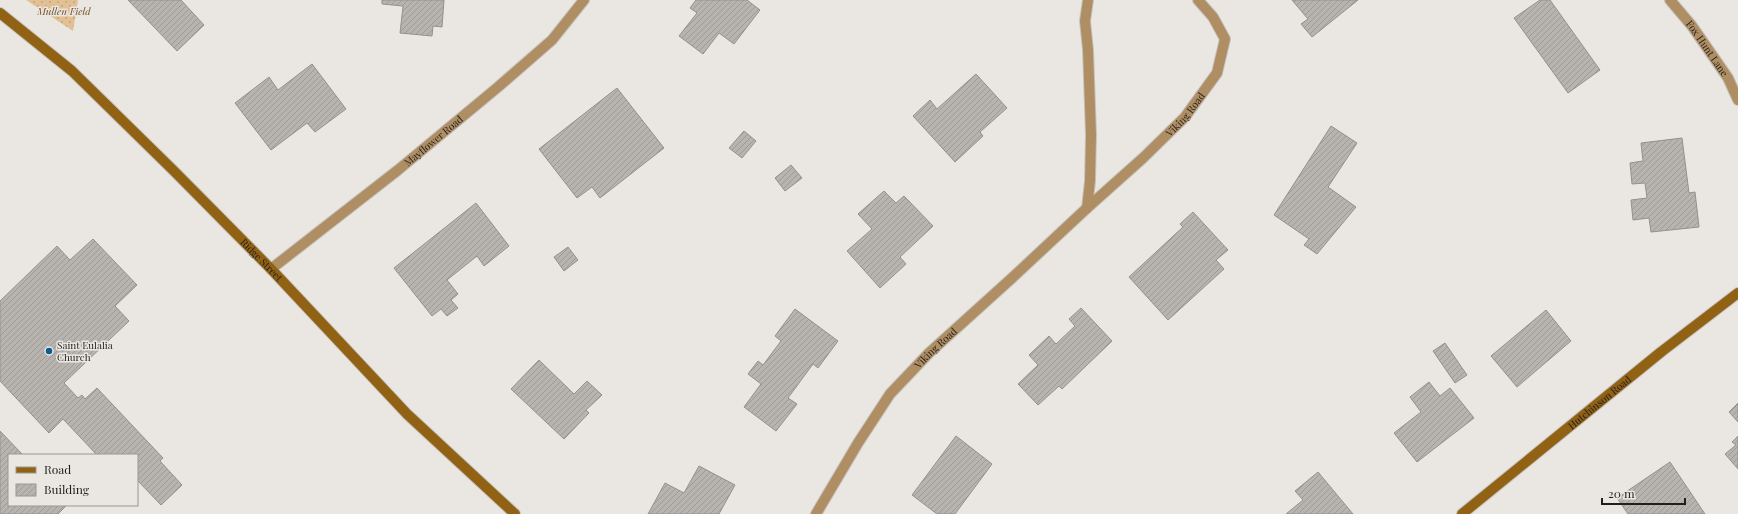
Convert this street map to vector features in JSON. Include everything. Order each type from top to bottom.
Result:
[{"type":"main road","name":"Ridge Street","points":[[0,13],[72,71],[174,170],[271,269],[407,414],[515,514]]},
{"type":"main road","name":"Hutchinson Road","points":[[1462,514],[1661,352],[1738,293]]},
{"type":"street","points":[[1087,208],[1090,181],[1091,135],[1085,21],[1088,0]]},
{"type":"street","name":"Viking Road","points":[[816,514],[858,443],[890,394],[929,353],[1185,118],[1217,74],[1225,39],[1214,17],[1198,0]]},
{"type":"street","name":"Fox Hunt Lane","points":[[1670,0],[1692,26],[1728,78],[1738,100]]},
{"type":"street","name":"Mayflower Road","points":[[271,269],[404,166],[498,87],[552,40],[581,1]]},
{"type":"green space","name":"Mullen Field","points":[[26,0],[78,0],[73,31]]},
{"type":"building","points":[[128,0],[181,0],[204,25],[177,51]]},
{"type":"building","points":[[382,0],[444,0],[442,27],[433,26],[432,36],[400,33],[403,6],[382,4]]},
{"type":"building","points":[[696,0],[747,0],[760,10],[734,44],[719,33],[703,54],[679,36],[697,13],[690,8]]},
{"type":"building","points":[[1292,0],[1358,0],[1312,37],[1301,24],[1308,19]]},
{"type":"building","points":[[1540,0],[1550,0],[1600,70],[1568,93],[1514,18]]},
{"type":"building","points":[[312,64],[346,109],[315,132],[307,123],[271,150],[235,103],[269,77],[278,90]]},
{"type":"building","points":[[976,74],[1007,108],[980,132],[983,136],[955,162],[913,116],[930,100],[937,109]]},
{"type":"building","points":[[617,88],[664,148],[600,198],[592,187],[577,198],[539,149]]},
{"type":"building","points":[[1331,126],[1357,143],[1328,187],[1356,207],[1317,254],[1304,245],[1309,239],[1274,215]]},
{"type":"building","points":[[744,131],[756,141],[742,158],[729,148]]},
{"type":"building","points":[[1682,138],[1689,193],[1695,192],[1699,227],[1651,232],[1649,218],[1633,220],[1631,200],[1647,198],[1645,183],[1632,184],[1630,163],[1643,161],[1641,143]]},
{"type":"building","points":[[791,165],[802,178],[785,191],[775,178]]},
{"type":"building","points":[[884,191],[896,203],[904,196],[933,226],[900,257],[906,264],[880,288],[847,251],[872,229],[858,214]]},
{"type":"building","points":[[476,203],[509,246],[484,266],[477,256],[447,280],[458,294],[451,300],[458,308],[447,316],[441,309],[432,316],[394,268]]},
{"type":"building","points":[[1193,212],[1228,250],[1216,260],[1224,269],[1168,320],[1129,277],[1183,227],[1180,224]]},
{"type":"building","name":"Saint Eulalia Church","points":[[93,239],[137,285],[115,306],[129,321],[64,383],[78,398],[82,395],[85,399],[97,388],[163,458],[160,461],[182,485],[161,505],[138,481],[138,454],[96,454],[63,419],[49,433],[0,381],[0,301],[57,246],[70,260]]},
{"type":"building","points":[[568,247],[578,260],[564,271],[554,257]]},
{"type":"building","points":[[1081,308],[1112,341],[1062,389],[1059,386],[1038,405],[1018,384],[1038,365],[1029,355],[1049,336],[1056,344],[1075,326],[1069,319]]},
{"type":"building","points":[[795,309],[838,341],[818,368],[813,364],[788,398],[797,404],[776,431],[744,407],[761,384],[748,374],[758,361],[763,365],[781,341],[775,336]]},
{"type":"building","points":[[1546,310],[1571,341],[1517,387],[1491,356]]},
{"type":"building","points":[[1445,343],[1467,375],[1455,383],[1433,351]]},
{"type":"building","points":[[539,360],[574,394],[587,381],[602,395],[586,410],[589,413],[564,439],[511,389]]},
{"type":"building","points":[[1429,382],[1440,396],[1450,388],[1474,418],[1417,462],[1394,433],[1421,412],[1410,397]]},
{"type":"building","points":[[1738,403],[1738,422],[1729,412]]},
{"type":"building","points":[[0,431],[22,454],[8,454],[8,506],[66,506],[58,514],[0,514]]},
{"type":"building","points":[[956,436],[992,464],[955,514],[937,514],[912,495]]},
{"type":"building","points":[[1738,436],[1738,469],[1725,454],[1736,445],[1732,442]]},
{"type":"building","points":[[1670,462],[1705,514],[1628,514],[1617,498]]},
{"type":"building","points":[[699,466],[735,485],[719,514],[648,514],[665,483],[684,493]]},
{"type":"building","points":[[1318,472],[1353,514],[1286,514],[1303,500],[1295,491]]},
{"type":"place","name":"Saint Eulalia Church","points":[[49,351]]}]
